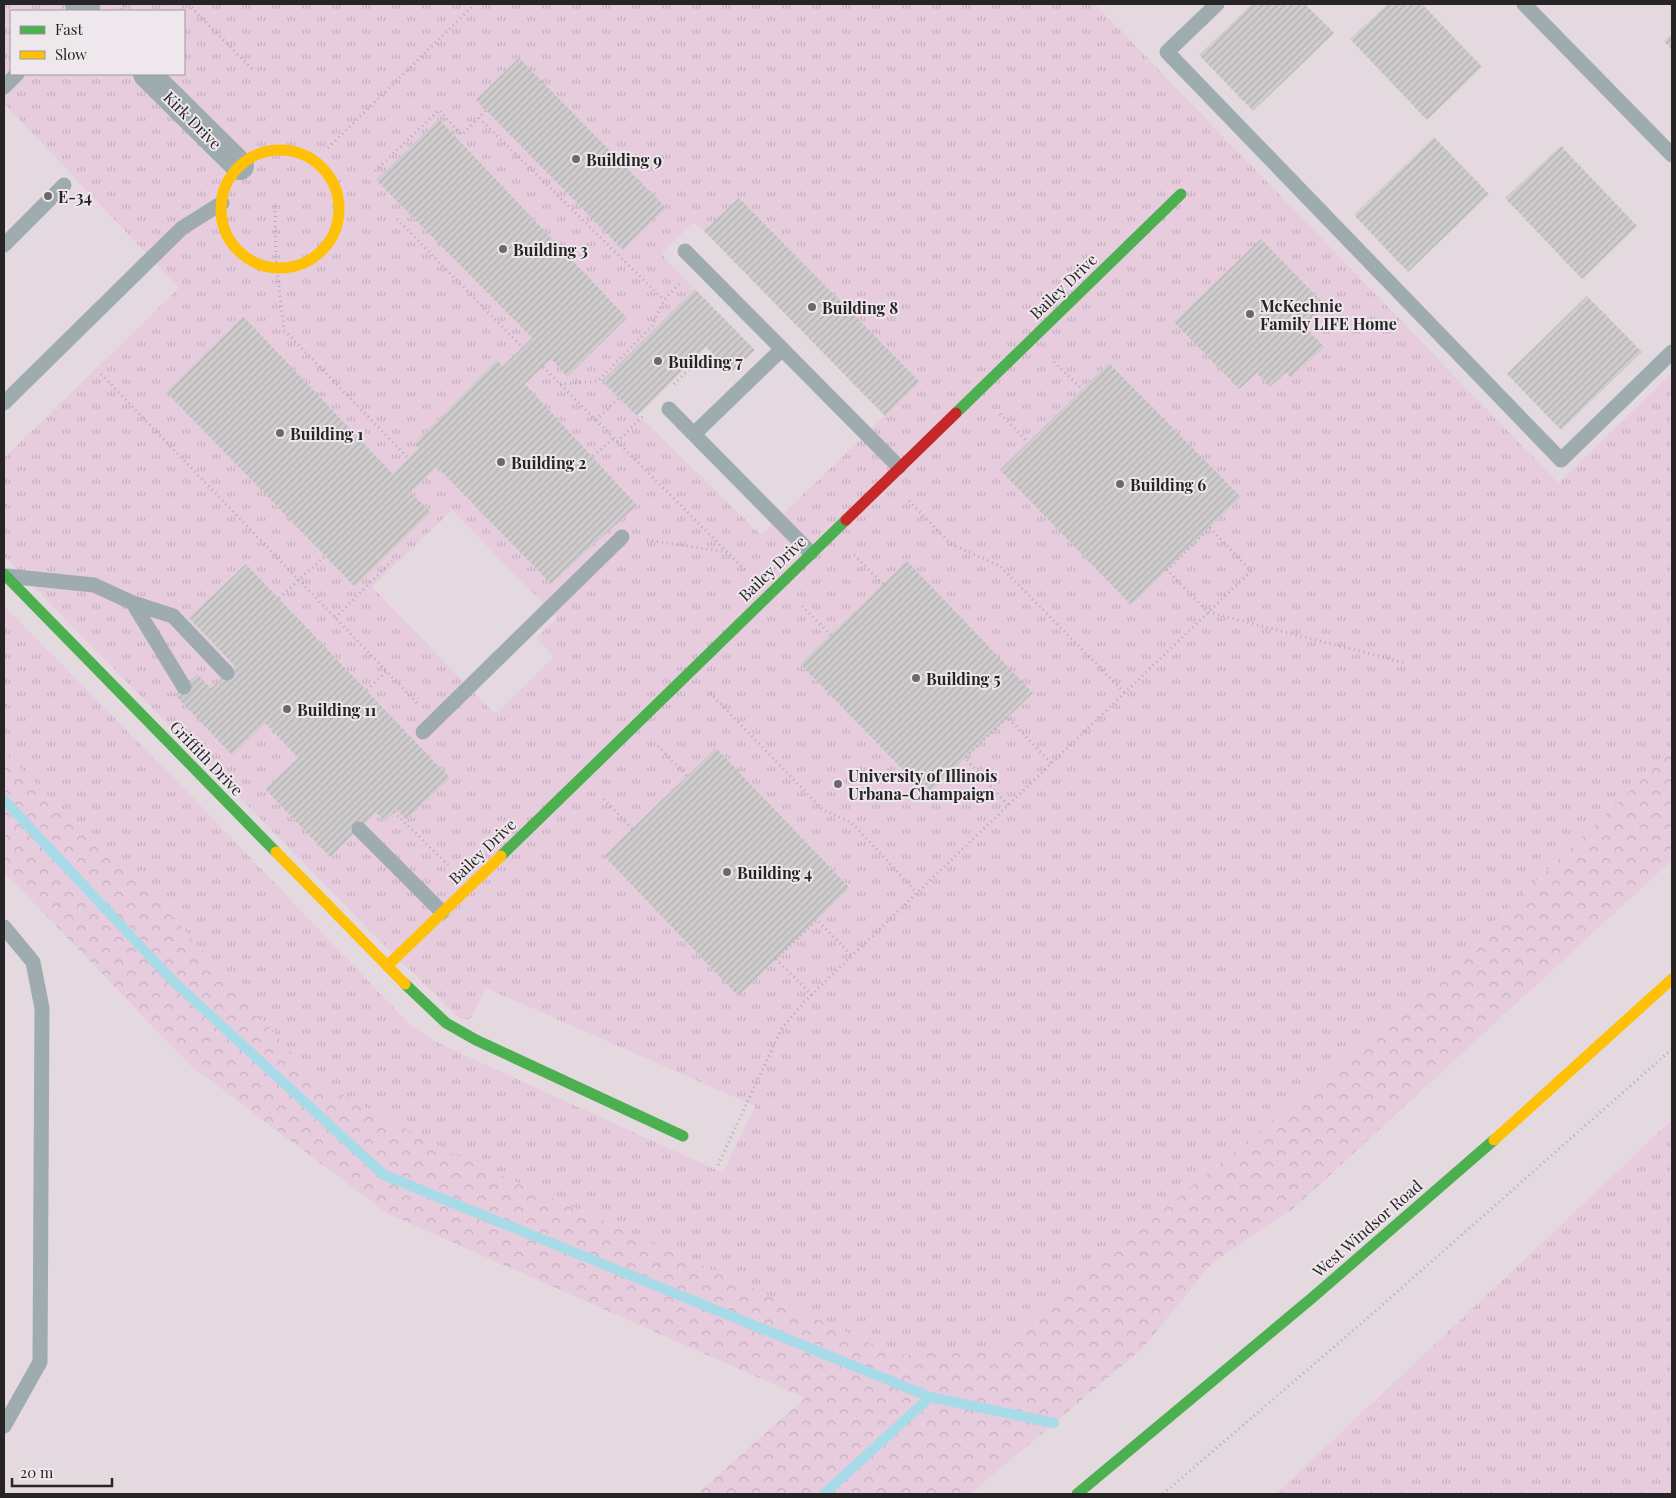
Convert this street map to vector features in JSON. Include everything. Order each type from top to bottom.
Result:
[{"type":"street","name":"Kirk Drive","points":[[147,75],[240,166]]},
{"type":"street","points":[[275,150],[294,152],[312,159],[327,172],[336,189],[340,208],[337,228],[328,245],[314,258],[296,267],[276,269],[258,264],[241,254],[229,240],[222,222],[222,202],[230,177],[240,166],[256,156],[275,150]]},
{"type":"street","name":"Bailey Drive","points":[[387,966],[1181,194]]},
{"type":"street","name":"Griffith Drive","points":[[5,575],[387,966],[446,1023],[476,1040],[683,1136]]},
{"type":"street","name":"West Windsor Road","points":[[1077,1494],[1312,1298],[1508,1127],[1672,979]]},
{"type":"lane","points":[[1217,4],[1167,52],[1561,460],[1672,352]]},
{"type":"lane","points":[[1524,4],[1672,155]]},
{"type":"lane","points":[[4,87],[16,75]]},
{"type":"lane","points":[[4,245],[64,185]]},
{"type":"lane","points":[[4,403],[182,228],[222,202]]},
{"type":"lane","points":[[685,251],[899,467]]},
{"type":"lane","points":[[694,434],[782,349]]},
{"type":"lane","points":[[669,409],[811,553]]},
{"type":"lane","points":[[423,732],[622,537]]},
{"type":"lane","points":[[5,575],[94,585],[133,603],[173,616],[227,673]]},
{"type":"lane","points":[[133,603],[184,687]]},
{"type":"lane","points":[[359,829],[442,912]]},
{"type":"lane","points":[[4,927],[34,962],[42,1008],[40,1362],[4,1426]]},
{"type":"path","points":[[120,9],[125,4]]},
{"type":"path","points":[[188,4],[254,71]]},
{"type":"path","points":[[328,148],[475,4]]},
{"type":"path","points":[[375,171],[439,110],[462,135],[486,110]]},
{"type":"path","points":[[479,118],[664,300]]},
{"type":"path","points":[[275,206],[276,269],[284,330],[408,458]]},
{"type":"path","points":[[397,219],[522,347]]},
{"type":"path","points":[[560,384],[598,381],[652,326],[664,300],[698,264]]},
{"type":"path","points":[[1051,358],[1082,389]]},
{"type":"path","points":[[543,367],[769,594]]},
{"type":"path","points":[[101,374],[419,705]]},
{"type":"path","points":[[596,420],[619,398]]},
{"type":"path","points":[[997,411],[1028,442]]},
{"type":"path","points":[[593,456],[614,438]]},
{"type":"path","points":[[907,500],[951,544],[1000,566],[1125,693]]},
{"type":"path","points":[[718,1165],[746,1109],[782,1028],[852,956],[1051,763],[1208,612],[1252,571],[1210,528],[1167,570],[1208,612],[1405,664]]},
{"type":"path","points":[[622,537],[728,552]]},
{"type":"path","points":[[852,553],[883,584]]},
{"type":"path","points":[[279,598],[325,556]]},
{"type":"path","points":[[335,618],[392,561]]},
{"type":"path","points":[[800,604],[831,635]]},
{"type":"path","points":[[367,690],[387,671]]},
{"type":"path","points":[[704,686],[823,810],[852,823],[917,893]]},
{"type":"path","points":[[1008,805],[965,758],[972,751],[1007,718],[1051,763]]},
{"type":"path","points":[[656,745],[687,776]]},
{"type":"path","points":[[603,797],[632,829]]},
{"type":"path","points":[[394,812],[470,886]]},
{"type":"path","points":[[812,995],[776,959],[816,920],[852,956]]},
{"type":"path","points":[[1163,1494],[1378,1309],[1672,1049]]},
{"type":"shaded area","name":"University of Illinois Urbana-Champaign","points":[[4,4],[1672,4],[1672,1494],[4,1494]]},
{"type":"green space","points":[[4,4],[292,4],[294,6],[297,4],[1095,4],[1558,483],[1672,373],[1672,751],[1376,1034],[1000,1345],[897,1356],[733,1279],[443,1149],[315,1080],[158,900],[4,753],[4,606],[199,804],[412,1027],[440,1044],[723,1173],[755,1106],[486,988],[471,1018],[466,1020],[459,1018],[369,930],[4,556],[4,458],[179,288],[4,103]],"holes":[[[439,119],[627,318],[567,377],[551,359],[525,384],[637,505],[551,584],[437,467],[410,492],[431,512],[355,587],[166,392],[243,316],[393,474],[497,360],[503,366],[532,338],[376,180]],[[739,198],[920,382],[761,535],[603,381],[695,289],[661,254],[693,222],[704,231]],[[1109,363],[1241,497],[1131,604],[1000,470]],[[452,510],[557,618],[536,638],[554,657],[495,714],[372,587]],[[906,562],[1033,693],[926,795],[800,664]],[[246,564],[450,778],[406,819],[397,810],[385,821],[376,813],[330,857],[265,789],[298,758],[265,723],[175,695],[197,674],[211,688],[235,666],[190,618]],[[716,748],[850,887],[738,996],[604,856]]]},
{"type":"green space","points":[[1672,751],[1672,860],[1294,1208],[1212,1263],[1142,1349],[970,1494],[697,1494],[805,1398],[388,1214],[190,1065],[4,872],[4,753],[158,900],[315,1080],[443,1149],[733,1279],[897,1356],[1000,1345],[1376,1034]]},
{"type":"green space","points":[[1672,1120],[1672,1494],[1276,1494]]},
{"type":"building","points":[[1252,4],[1305,4],[1334,33],[1253,111],[1199,55]]},
{"type":"building","points":[[1388,4],[1422,4],[1482,67],[1427,120],[1350,39]]},
{"type":"building","points":[[1672,34],[1672,50],[1664,41]]},
{"type":"building","name":"Building 9","points":[[519,58],[666,208],[623,250],[476,100]]},
{"type":"building","points":[[439,119],[627,318],[567,377],[551,359],[525,384],[637,505],[551,584],[437,467],[410,492],[431,512],[355,587],[166,392],[243,316],[393,474],[418,448],[414,444],[497,360],[503,366],[532,338],[376,180]]},
{"type":"building","points":[[1434,137],[1489,194],[1408,272],[1354,215]]},
{"type":"building","points":[[1561,146],[1637,226],[1582,279],[1505,198]]},
{"type":"building","name":"Building 8","points":[[739,198],[920,382],[885,416],[704,231]]},
{"type":"building","name":"McKechnie Family LIFE Home","points":[[1261,239],[1326,306],[1305,327],[1324,347],[1291,378],[1286,372],[1270,387],[1257,373],[1239,389],[1174,322]]},
{"type":"building","name":"Building 7","points":[[695,289],[755,350],[731,372],[706,347],[637,416],[602,381]]},
{"type":"building","points":[[1587,296],[1642,352],[1561,430],[1507,374]]},
{"type":"building","name":"Building 6","points":[[1109,363],[1241,497],[1131,605],[1000,470]]},
{"type":"building","name":"Building 5","points":[[907,561],[1033,693],[927,795],[800,664]]},
{"type":"building","name":"Building 11","points":[[246,564],[450,778],[406,820],[397,810],[385,821],[376,813],[330,857],[265,789],[298,758],[265,723],[232,755],[175,695],[197,674],[211,688],[235,666],[189,618]]},
{"type":"building","name":"Building 4","points":[[716,748],[850,888],[738,996],[604,856]]},
{"type":"waterway","points":[[4,800],[172,980],[384,1175],[930,1397]]},
{"type":"waterway","points":[[824,1494],[930,1397],[1054,1423]]},
{"type":"traffic: fast","points":[[956,413],[1181,194]]},
{"type":"traffic: fast","points":[[501,856],[846,520]]},
{"type":"traffic: fast","points":[[4,574],[276,852]]},
{"type":"traffic: fast","points":[[405,984],[446,1023],[476,1040],[683,1136]]},
{"type":"traffic: fast","points":[[1077,1494],[1312,1298],[1494,1140]]},
{"type":"traffic: slow","points":[[280,150],[303,155],[322,167],[334,186],[339,209],[334,232],[322,251],[303,263],[280,268],[257,263],[238,251],[226,232],[221,209],[226,186],[238,167],[257,155],[280,150]]},
{"type":"traffic: slow","points":[[276,852],[405,984]]},
{"type":"traffic: slow","points":[[387,966],[501,856]]},
{"type":"traffic: slow","points":[[1494,1140],[1672,979]]},
{"type":"traffic: jam","points":[[846,520],[956,413]]},
{"type":"place","name":"Building 9","points":[[576,159]]},
{"type":"place","name":"E-34","points":[[48,196]]},
{"type":"place","name":"Building 3","points":[[503,249]]},
{"type":"place","name":"Building 8","points":[[812,307]]},
{"type":"place","name":"McKechnie Family LIFE Home","points":[[1250,314]]},
{"type":"place","name":"Building 7","points":[[658,361]]},
{"type":"place","name":"Building 1","points":[[280,433]]},
{"type":"place","name":"Building 2","points":[[501,462]]},
{"type":"place","name":"Building 6","points":[[1120,484]]},
{"type":"place","name":"Building 5","points":[[916,678]]},
{"type":"place","name":"Building 11","points":[[287,709]]},
{"type":"place","name":"University of Illinois Urbana-Champaign","points":[[838,784]]},
{"type":"place","name":"Building 4","points":[[727,872]]}]
